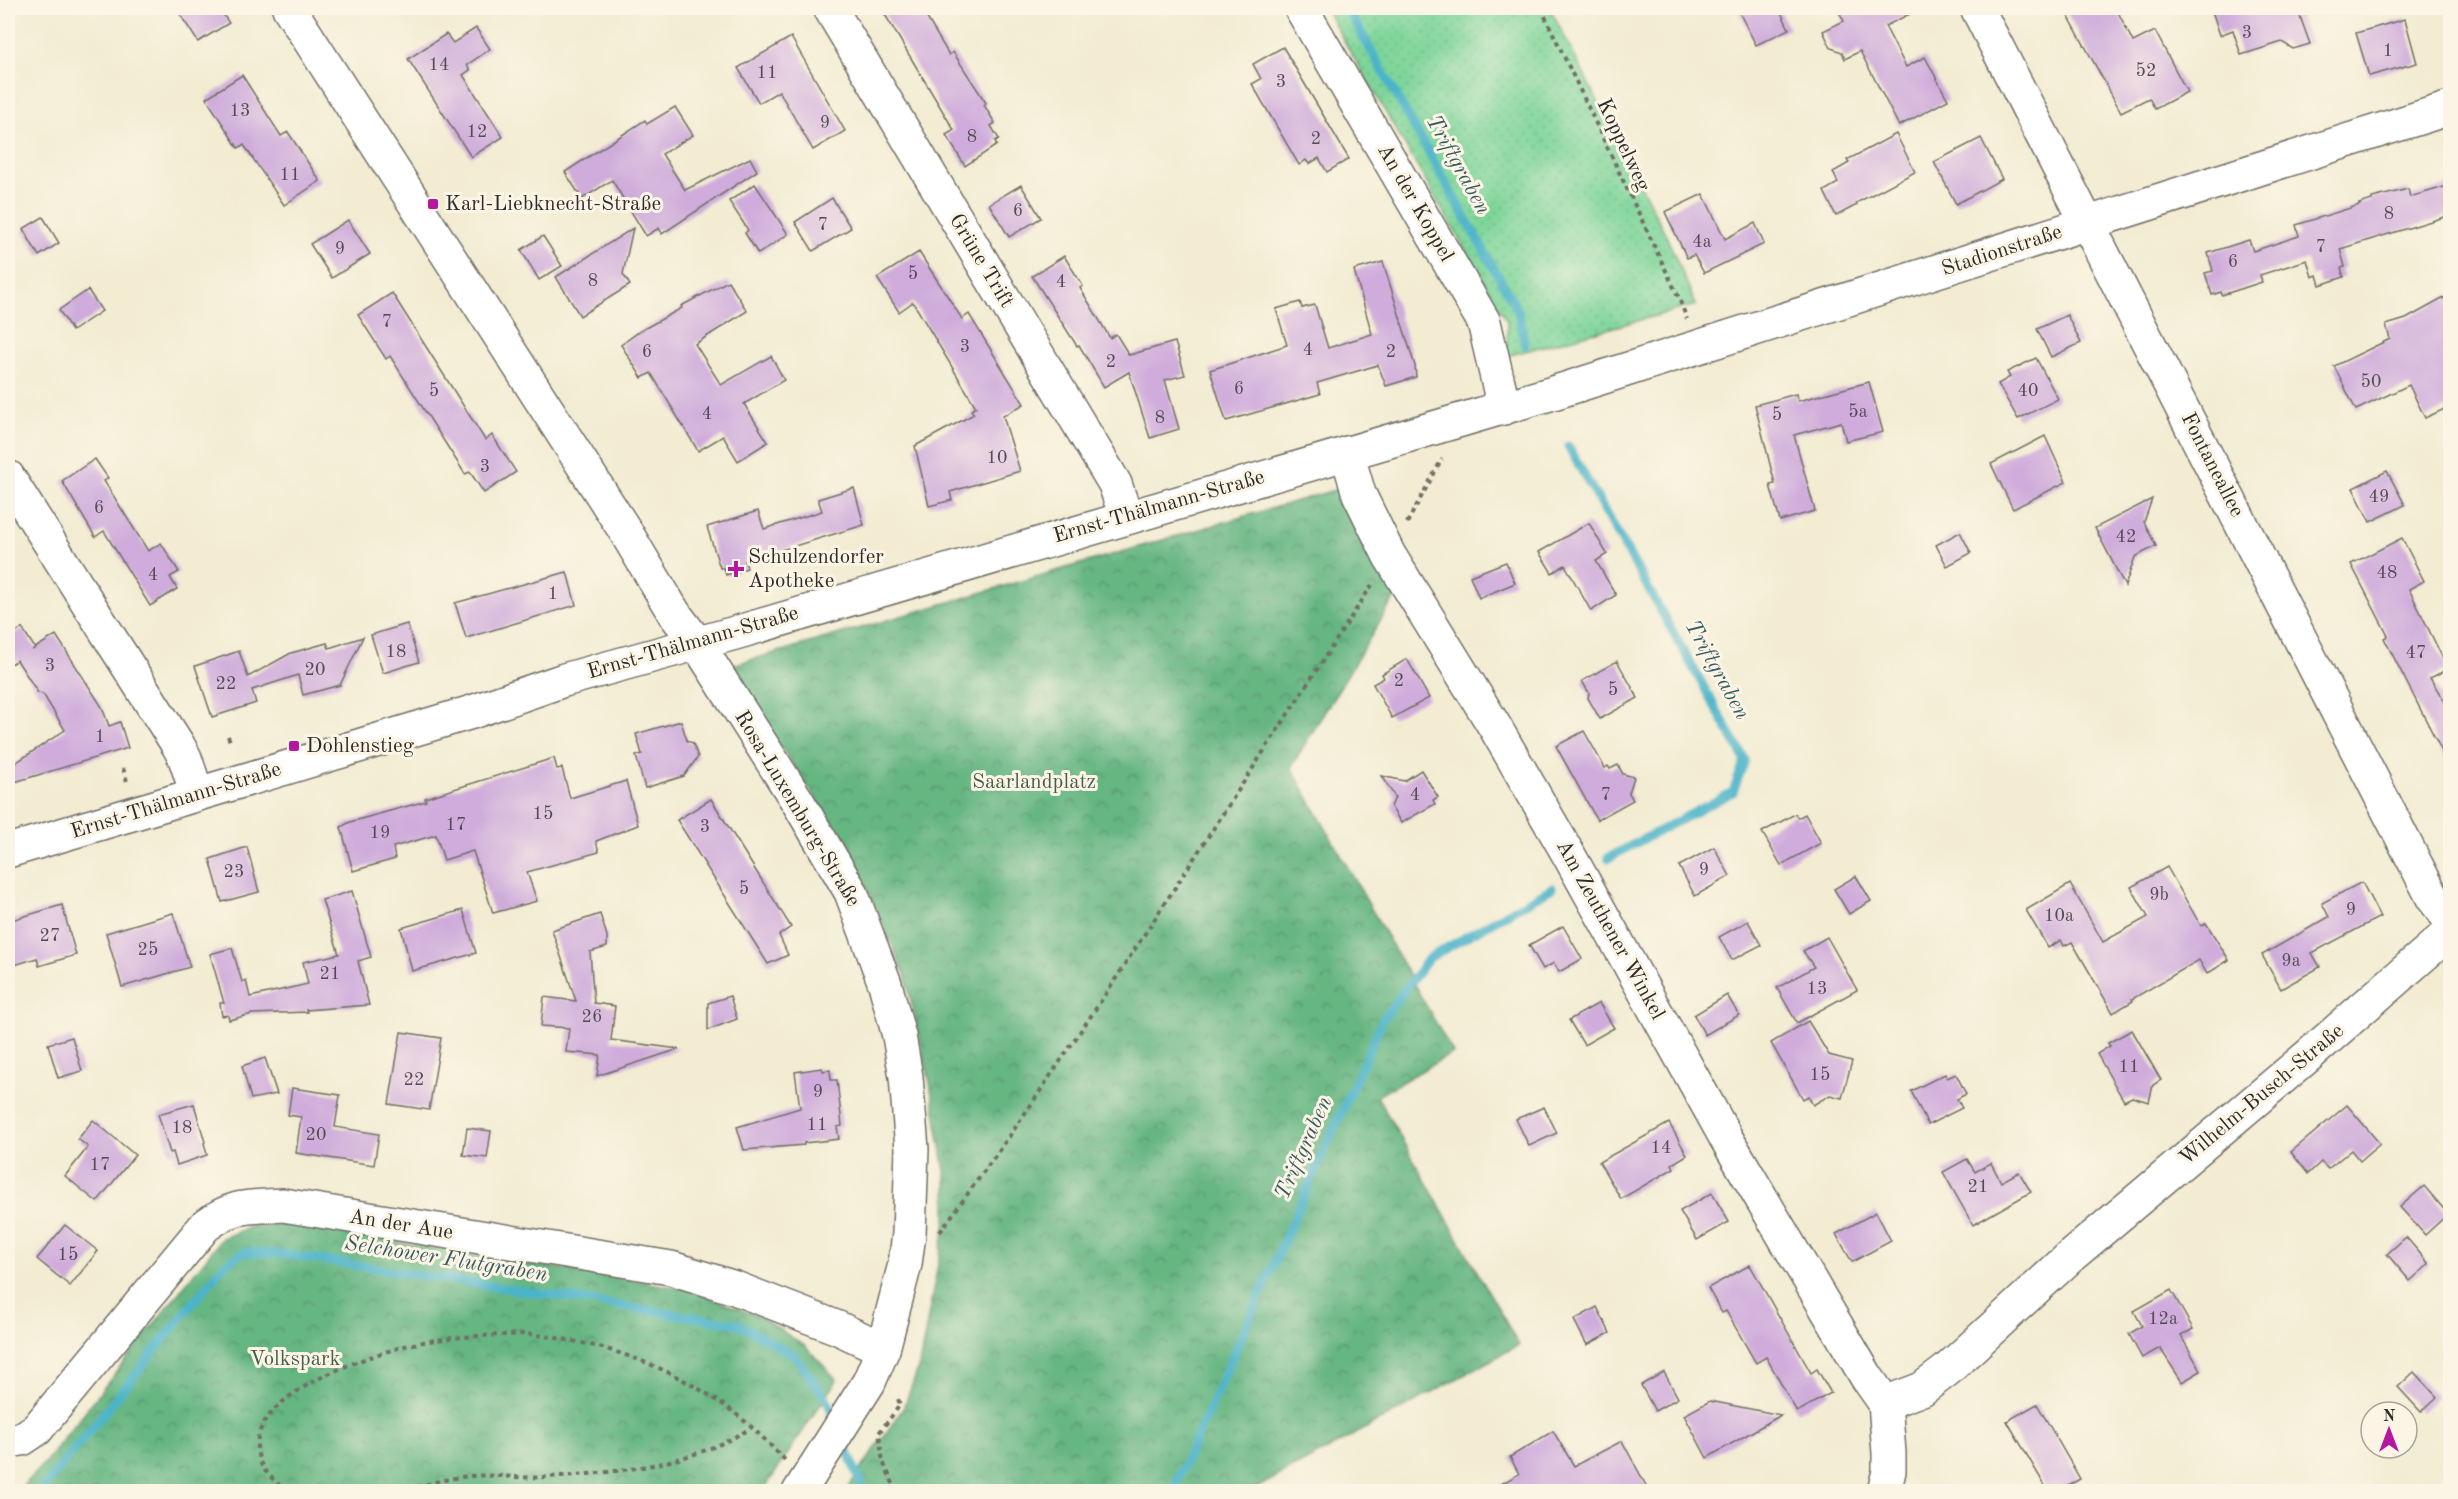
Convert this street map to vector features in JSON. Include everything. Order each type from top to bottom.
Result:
[{"type":"street","points":[[289,8],[624,529],[674,613],[697,643]]},
{"type":"street","name":"Grüne Trift","points":[[830,8],[1115,484],[1126,517]]},
{"type":"street","name":"An der Koppel","points":[[1301,8],[1484,322],[1504,408]]},
{"type":"street","name":"Fontaneallee","points":[[1977,8],[2433,898],[2451,921]]},
{"type":"street","name":"Stadionstraße","points":[[1553,393],[2451,108]]},
{"type":"street","name":"Ernst-Thälmann-Straße","points":[[8,851],[472,712],[564,680],[1553,393]]},
{"type":"street","name":"Am Zeuthener Winkel","points":[[1347,453],[1359,494],[1389,555],[1566,850],[1741,1163],[1866,1376],[1885,1403]]},
{"type":"street","points":[[8,477],[186,758],[197,794]]},
{"type":"street","name":"Rosa-Luxemburg-Straße","points":[[697,643],[798,802],[847,885],[869,935],[891,1006],[906,1077],[912,1176],[907,1248],[894,1312],[883,1349],[869,1382],[802,1473]]},
{"type":"street","name":"Wilhelm-Busch-Straße","points":[[1885,1403],[1922,1389],[1947,1370],[2071,1256],[2451,932]]},
{"type":"street","name":"An der Aue","points":[[8,1441],[22,1439],[37,1429],[205,1226],[221,1214],[240,1207],[283,1205],[670,1268],[745,1291],[883,1349]]},
{"type":"street","points":[[1884,1491],[1889,1470],[1885,1403]]},
{"type":"path","name":"Koppelweg","points":[[1540,8],[1678,296]]},
{"type":"path","points":[[1389,555],[1445,454]]},
{"type":"path","points":[[907,1248],[939,1233],[1011,1134],[1098,1005],[1373,583]]},
{"type":"path","points":[[228,736],[231,744]]},
{"type":"path","points":[[287,1491],[262,1466],[256,1441],[267,1420],[283,1401],[318,1378],[356,1362],[406,1346],[465,1337],[533,1334],[612,1350],[668,1370],[732,1410],[802,1473]]},
{"type":"path","points":[[897,1395],[900,1406],[879,1433],[883,1462],[897,1491]]},
{"type":"path","points":[[400,1491],[472,1476],[543,1477],[650,1466],[707,1451],[752,1427]]},
{"type":"green space","points":[[1325,8],[1550,8],[1665,233],[1696,305],[1507,356],[1507,321]]},
{"type":"green space","name":"Saarlandplatz","points":[[1338,489],[1395,597],[1291,767],[1453,1053],[1377,1096],[1519,1345],[1251,1491],[846,1491],[904,1407],[919,1366],[946,1221],[946,1177],[930,1083],[905,975],[866,885],[817,800],[726,667]]},
{"type":"green space","name":"Volkspark","points":[[287,1224],[687,1289],[761,1317],[805,1346],[837,1380],[763,1491],[17,1492],[46,1461],[222,1238],[252,1226]]},
{"type":"building","points":[[176,8],[219,8],[229,23],[198,42]]},
{"type":"building","points":[[881,8],[921,8],[949,55],[953,52],[986,103],[984,105],[995,123],[991,126],[999,139],[995,141],[997,145],[965,166],[946,135],[954,130]]},
{"type":"building","points":[[1737,8],[1779,8],[1789,29],[1756,45]]},
{"type":"building","points":[[1837,8],[1922,8],[1885,26],[1906,67],[1925,57],[1948,100],[1899,126],[1860,51],[1845,59],[1842,52],[1831,48],[1823,31],[1844,21]]},
{"type":"building","points":[[2064,8],[2116,8],[2133,42],[2155,31],[2187,92],[2155,109],[2149,98],[2121,112]]},
{"type":"building","points":[[2211,8],[2297,8],[2310,44],[2293,49],[2282,42],[2241,55],[2233,30],[2220,35]]},
{"type":"building","points":[[2405,19],[2417,63],[2369,76],[2356,33]]},
{"type":"building","points":[[476,28],[490,49],[467,65],[470,70],[463,75],[503,137],[471,157],[408,59],[446,34],[453,43]]},
{"type":"building","points":[[791,37],[845,131],[813,150],[779,91],[759,103],[738,68]]},
{"type":"building","points":[[1283,47],[1349,159],[1327,172],[1319,158],[1309,164],[1306,160],[1299,165],[1252,84],[1261,79],[1253,64]]},
{"type":"building","points":[[242,75],[281,136],[288,132],[320,181],[284,205],[244,145],[238,148],[206,98]]},
{"type":"building","points":[[675,107],[693,135],[662,154],[685,190],[750,158],[757,171],[662,234],[659,228],[646,236],[612,180],[582,199],[565,172],[645,120],[647,124]]},
{"type":"building","points":[[1896,134],[1915,172],[1836,216],[1824,191],[1838,183],[1833,172],[1849,163],[1847,160]]},
{"type":"building","points":[[1981,138],[2002,179],[1956,204],[1934,162]]},
{"type":"building","points":[[755,184],[788,234],[758,254],[745,233],[748,230],[729,201]]},
{"type":"building","points":[[1021,185],[1041,218],[1009,237],[989,204]]},
{"type":"building","points":[[2451,185],[2451,215],[2340,249],[2345,267],[2341,268],[2344,277],[2320,285],[2317,275],[2312,277],[2307,260],[2260,275],[2262,282],[2222,295],[2221,292],[2212,295],[2205,273],[2213,271],[2208,253],[2249,240],[2253,251],[2299,236],[2296,225],[2360,205],[2372,198],[2408,189],[2410,197]]},
{"type":"building","points":[[1703,194],[1725,239],[1755,223],[1764,244],[1704,273],[1694,255],[1687,258],[1665,212]]},
{"type":"building","points":[[832,198],[851,228],[813,251],[795,222]]},
{"type":"building","points":[[43,217],[59,243],[39,256],[23,229]]},
{"type":"building","points":[[348,220],[370,254],[332,278],[310,244]]},
{"type":"building","points":[[633,228],[623,274],[630,285],[580,316],[556,277]]},
{"type":"building","points":[[543,236],[562,266],[539,280],[521,250]]},
{"type":"building","points":[[919,252],[962,319],[969,314],[1024,404],[1003,416],[1020,471],[950,492],[952,500],[929,506],[915,446],[974,414],[971,410],[976,407],[913,302],[899,312],[877,278]]},
{"type":"building","points":[[1064,256],[1083,286],[1080,288],[1110,338],[1116,334],[1129,355],[1175,342],[1185,375],[1165,380],[1179,429],[1150,438],[1129,372],[1104,387],[1079,345],[1077,346],[1032,276]]},
{"type":"building","points":[[1383,262],[1415,366],[1416,377],[1386,386],[1378,365],[1317,383],[1320,394],[1226,421],[1210,370],[1287,345],[1276,309],[1300,302],[1302,308],[1315,305],[1328,348],[1372,334],[1354,270]]},
{"type":"building","points":[[728,281],[747,311],[695,344],[721,385],[771,356],[784,380],[744,404],[768,442],[738,461],[723,436],[698,451],[651,373],[642,378],[621,345],[640,331],[682,308],[681,306]]},
{"type":"building","points":[[88,290],[102,311],[72,331],[59,310]]},
{"type":"building","points":[[392,293],[485,440],[492,435],[516,472],[484,493],[470,472],[465,474],[390,356],[386,359],[358,315]]},
{"type":"building","points":[[2451,294],[2451,406],[2425,418],[2409,385],[2356,410],[2334,366],[2390,339],[2386,325],[2406,319]]},
{"type":"building","points":[[2067,315],[2081,343],[2051,357],[2037,329]]},
{"type":"building","points":[[2036,358],[2058,399],[2018,419],[1998,384],[2010,377],[2007,372]]},
{"type":"building","points":[[1869,382],[1883,432],[1846,441],[1841,422],[1794,435],[1815,511],[1780,521],[1770,485],[1775,484],[1755,405],[1796,394],[1798,401]]},
{"type":"building","points":[[2045,436],[2066,482],[2013,509],[1991,464]]},
{"type":"building","points":[[95,459],[108,478],[104,481],[148,551],[161,543],[179,572],[170,577],[177,589],[150,606],[104,531],[95,537],[62,481]]},
{"type":"building","points":[[2387,471],[2405,505],[2370,522],[2353,488]]},
{"type":"building","points":[[854,488],[864,525],[745,561],[747,568],[726,575],[724,568],[720,568],[707,527],[758,511],[764,529],[822,511],[818,499]]},
{"type":"building","points":[[2152,499],[2144,522],[2156,546],[2135,557],[2125,586],[2095,528]]},
{"type":"building","points":[[1589,523],[1607,554],[1596,561],[1616,595],[1591,611],[1565,565],[1552,573],[1539,552]]},
{"type":"building","points":[[1960,532],[1971,553],[1947,566],[1936,545]]},
{"type":"building","points":[[2402,538],[2424,581],[2409,589],[2448,669],[2430,678],[2451,712],[2451,769],[2384,638],[2388,636],[2351,564]]},
{"type":"building","points":[[1506,562],[1515,583],[1479,598],[1470,576]]},
{"type":"building","points":[[567,572],[576,605],[466,638],[455,603]]},
{"type":"building","points":[[407,624],[419,662],[383,673],[371,635]]},
{"type":"building","points":[[22,628],[35,648],[32,650],[56,635],[102,707],[109,726],[120,722],[128,748],[8,784],[8,768],[65,730],[43,694],[38,693],[17,660],[8,666],[8,638]]},
{"type":"building","points":[[363,637],[340,685],[303,695],[298,675],[252,690],[256,703],[212,717],[195,666],[239,651],[248,677],[291,653],[327,643],[329,648]]},
{"type":"building","points":[[1407,659],[1429,698],[1392,718],[1373,684],[1384,678],[1382,674]]},
{"type":"building","points":[[1617,661],[1638,698],[1600,719],[1588,698],[1589,693],[1582,681]]},
{"type":"building","points":[[681,721],[687,741],[693,743],[698,757],[684,776],[645,788],[636,756],[642,754],[636,734]]},
{"type":"building","points":[[1584,731],[1605,768],[1608,766],[1610,769],[1618,765],[1623,774],[1634,777],[1629,793],[1633,800],[1597,820],[1556,746]]},
{"type":"building","points":[[554,758],[557,769],[562,768],[570,798],[626,781],[638,825],[596,841],[599,852],[527,872],[537,901],[493,913],[473,851],[444,860],[436,835],[393,847],[395,859],[353,871],[341,827],[350,822],[426,801],[425,798]]},
{"type":"building","points":[[1421,770],[1438,797],[1433,800],[1435,804],[1401,823],[1391,807],[1395,797],[1382,776],[1404,781]]},
{"type":"building","points":[[711,799],[791,927],[779,935],[788,955],[768,964],[677,820]]},
{"type":"building","points":[[1795,814],[1798,818],[1805,814],[1821,843],[1781,865],[1762,832]]},
{"type":"building","points":[[247,847],[259,892],[222,902],[210,859]]},
{"type":"building","points":[[1714,847],[1730,876],[1695,896],[1679,866]]},
{"type":"building","points":[[2167,867],[2201,926],[2206,923],[2229,960],[2207,974],[2199,960],[2132,999],[2133,1001],[2113,1013],[2072,942],[2064,946],[2061,940],[2048,948],[2026,910],[2070,884],[2103,942],[2148,917],[2131,887]]},
{"type":"building","points":[[1856,876],[1871,901],[1849,914],[1834,889]]},
{"type":"building","points":[[2362,882],[2380,917],[2312,953],[2320,967],[2281,989],[2262,955],[2329,917],[2322,903]]},
{"type":"building","points":[[352,891],[371,957],[358,961],[369,1005],[306,1010],[307,1012],[252,1014],[229,1020],[228,1015],[222,1016],[220,1003],[224,1003],[210,954],[232,948],[242,982],[246,980],[250,997],[308,984],[303,962],[339,954],[322,900]]},
{"type":"building","points":[[62,905],[76,955],[39,966],[37,958],[8,967],[8,921]]},
{"type":"building","points":[[463,910],[476,953],[412,971],[401,928]]},
{"type":"building","points":[[173,913],[190,967],[122,987],[106,933]]},
{"type":"building","points":[[600,914],[607,936],[607,947],[590,952],[594,1003],[615,1006],[611,1040],[679,1049],[597,1076],[600,1055],[566,1052],[569,1028],[541,1026],[544,997],[576,1001],[552,930]]},
{"type":"building","points":[[1748,921],[1761,945],[1732,960],[1719,937]]},
{"type":"building","points":[[1563,926],[1582,959],[1559,972],[1554,963],[1543,969],[1529,945]]},
{"type":"building","points":[[1827,937],[1857,990],[1797,1023],[1777,988],[1814,967],[1803,951]]},
{"type":"building","points":[[1727,995],[1739,1015],[1705,1035],[1694,1015]]},
{"type":"building","points":[[730,996],[737,1019],[708,1030],[708,1003]]},
{"type":"building","points":[[1599,1003],[1614,1028],[1584,1045],[1569,1020]]},
{"type":"building","points":[[1808,1021],[1829,1055],[1852,1061],[1842,1098],[1830,1095],[1813,1105],[1808,1096],[1803,1099],[1771,1043]]},
{"type":"building","points":[[2132,1030],[2161,1080],[2153,1085],[2149,1102],[2132,1097],[2124,1101],[2097,1054],[2110,1046],[2108,1043]]},
{"type":"building","points":[[401,1032],[441,1038],[429,1110],[389,1104]]},
{"type":"building","points":[[72,1037],[82,1071],[58,1078],[48,1044]]},
{"type":"building","points":[[265,1058],[277,1094],[251,1099],[242,1066]]},
{"type":"building","points":[[822,1068],[823,1071],[830,1070],[831,1080],[837,1080],[842,1126],[837,1127],[839,1139],[804,1143],[804,1145],[744,1150],[737,1127],[800,1108],[795,1072]]},
{"type":"building","points":[[1945,1074],[1947,1078],[1956,1074],[1966,1094],[1957,1099],[1962,1108],[1928,1125],[1911,1091]]},
{"type":"building","points":[[292,1088],[340,1095],[335,1127],[379,1134],[374,1165],[296,1153],[301,1117],[288,1115]]},
{"type":"building","points":[[194,1104],[207,1155],[177,1165],[173,1152],[170,1153],[158,1114]]},
{"type":"building","points":[[2347,1105],[2380,1144],[2360,1161],[2351,1150],[2328,1169],[2321,1162],[2308,1174],[2291,1152]]},
{"type":"building","points":[[1544,1107],[1557,1133],[1529,1146],[1516,1119]]},
{"type":"building","points":[[93,1120],[135,1155],[97,1202],[65,1176],[88,1147],[78,1139]]},
{"type":"building","points":[[1669,1123],[1687,1155],[1672,1164],[1674,1168],[1621,1199],[1599,1162]]},
{"type":"building","points":[[467,1128],[491,1131],[487,1158],[463,1155]]},
{"type":"building","points":[[1967,1159],[1975,1172],[1991,1163],[2001,1182],[2019,1172],[2031,1192],[1973,1225],[1943,1172]]},
{"type":"building","points":[[2424,1186],[2448,1214],[2425,1235],[2400,1207]]},
{"type":"building","points":[[1712,1193],[1729,1222],[1697,1240],[1680,1211]]},
{"type":"building","points":[[1876,1212],[1891,1241],[1852,1262],[1836,1234]]},
{"type":"building","points":[[65,1225],[98,1251],[70,1286],[37,1259]]},
{"type":"building","points":[[2406,1237],[2429,1264],[2410,1281],[2387,1254]]},
{"type":"building","points":[[1750,1265],[1811,1373],[1817,1369],[1831,1393],[1797,1412],[1766,1357],[1756,1363],[1726,1311],[1722,1313],[1708,1288]]},
{"type":"building","points":[[2171,1290],[2193,1329],[2181,1336],[2201,1371],[2182,1382],[2160,1348],[2142,1358],[2129,1334],[2142,1326],[2134,1311]]},
{"type":"building","points":[[1597,1307],[1610,1333],[1587,1345],[1574,1320]]},
{"type":"building","points":[[1664,1372],[1678,1398],[1655,1411],[1641,1385]]},
{"type":"building","points":[[2414,1372],[2437,1397],[2421,1412],[2419,1400],[2410,1400],[2398,1387]]},
{"type":"building","points":[[1710,1401],[1781,1415],[1707,1458],[1684,1415]]},
{"type":"building","points":[[2037,1404],[2080,1479],[2059,1491],[2048,1491],[2007,1421]]},
{"type":"building","points":[[1553,1431],[1574,1466],[1622,1441],[1649,1491],[1489,1491],[1519,1474],[1510,1457]]},
{"type":"waterway","name":"Triftgraben","points":[[1347,8],[1518,311],[1525,345]]},
{"type":"waterway","name":"Triftgraben","points":[[1568,446],[1745,760],[1733,792],[1608,858]]},
{"type":"waterway","name":"Triftgraben","points":[[1172,1492],[1383,1019],[1429,958],[1552,888]]},
{"type":"waterway","name":"Selchower Flutgraben","points":[[40,1492],[224,1265],[244,1252],[282,1254],[739,1324],[794,1355],[826,1398],[835,1421]]},
{"type":"waterway","name":"Selchower Flutgraben","points":[[842,1437],[864,1492]]},
{"type":"place","name":"Karl-Liebknecht-Straße","points":[[433,204]]},
{"type":"place","name":"Schulzendorfer Apotheke","points":[[736,569]]},
{"type":"place","name":"Dohlenstieg","points":[[294,746]]}]
